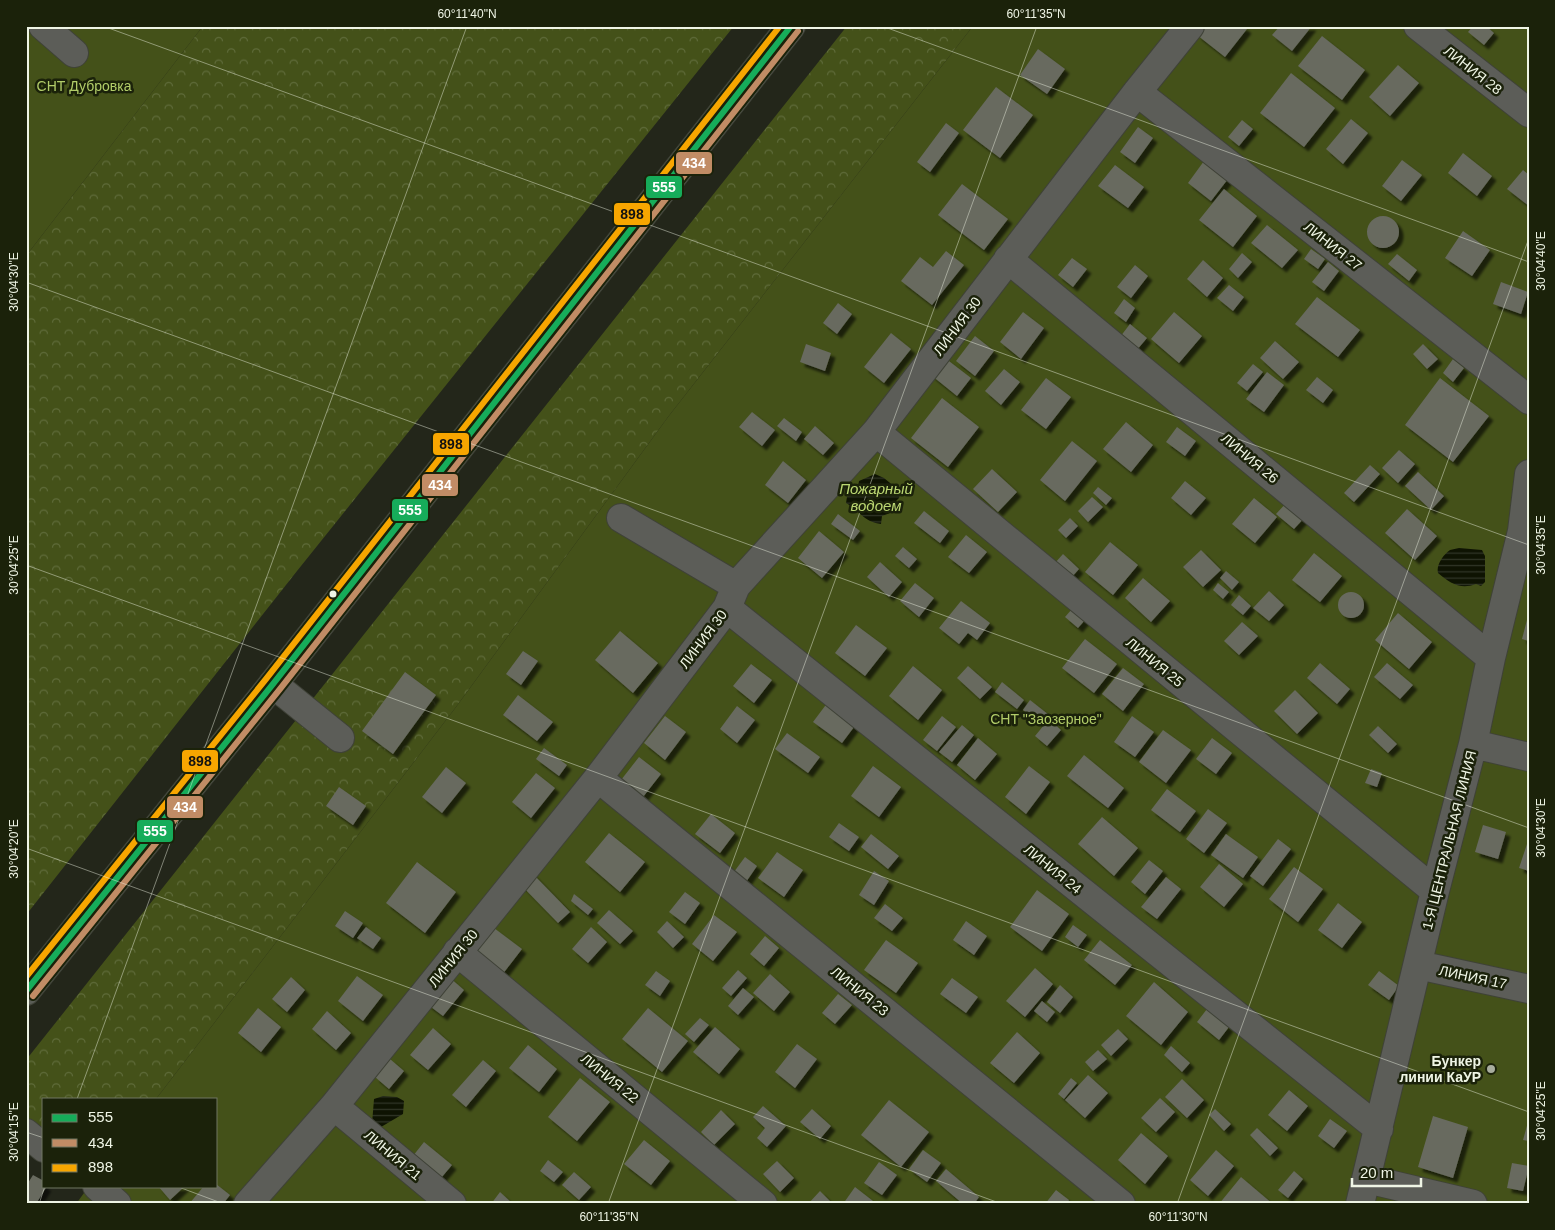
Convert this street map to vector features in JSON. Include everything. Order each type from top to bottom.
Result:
[{"type":"main road","points":[[26,991],[273,684],[791,26]]},
{"type":"street","points":[[43,26],[74,53]]},
{"type":"street","name":"ЛИНИЯ 30","points":[[248,1204],[334,1106],[598,778],[731,597],[876,432],[1137,92],[1190,26]]},
{"type":"street","name":"ЛИНИЯ 28","points":[[1418,26],[1529,113]]},
{"type":"street","name":"ЛИНИЯ 27","points":[[1137,92],[1529,400]]},
{"type":"street","name":"ЛИНИЯ 26","points":[[1008,259],[1491,658]]},
{"type":"street","name":"ЛИНИЯ 25","points":[[876,432],[1435,892]]},
{"type":"street","name":"1-Я ЦЕНТРАЛЬНАЯ ЛИНИЯ","points":[[1363,1191],[1435,892],[1474,744],[1491,658],[1525,531],[1529,474]]},
{"type":"street","name":"ЛИНИЯ 24","points":[[621,518],[731,597],[1379,1129]]},
{"type":"street","points":[[273,684],[340,738]]},
{"type":"street","points":[[1474,744],[1529,757]]},
{"type":"street","name":"ЛИНИЯ 23","points":[[598,778],[1122,1204]]},
{"type":"street","name":"ЛИНИЯ 22","points":[[457,952],[763,1204]]},
{"type":"street","name":"ЛИНИЯ 17","points":[[1418,965],[1529,989]]},
{"type":"street","name":"ЛИНИЯ 21","points":[[334,1106],[452,1204]]},
{"type":"street","points":[[26,1134],[42,1146]]},
{"type":"street","points":[[99,1188],[117,1204]]},
{"type":"street","points":[[1363,1191],[1473,1204]]},
{"type":"green space","name":"СНТ Дубровка","points":[[26,26],[203,26],[26,256]]},
{"type":"green space","points":[[203,26],[734,26],[297,571],[26,915],[26,256]]},
{"type":"green space","points":[[847,26],[973,26],[668,417],[456,707],[157,1098],[42,1098],[42,1146],[26,1134],[26,1060]]},
{"type":"green space","name":"СНТ \"Заозерное\"","points":[[973,26],[1529,26],[1529,1204],[76,1204],[88,1188],[218,1188],[218,1098],[157,1098],[456,707],[668,417]]},
{"type":"water","name":"Пожарный водоем","points":[[875,474],[884,478],[901,492],[895,502],[893,512],[882,516],[881,524],[870,521],[846,503],[847,497],[857,493],[859,481]]},
{"type":"water","points":[[1459,548],[1482,550],[1485,556],[1485,582],[1481,586],[1476,584],[1460,586],[1438,573],[1439,564],[1445,555],[1450,550]]},
{"type":"water","points":[[383,1096],[397,1097],[404,1101],[403,1114],[381,1127],[372,1124],[374,1099]]},
{"type":"building","points":[[1204,26],[1243,26],[1247,29],[1225,57],[1197,35]]},
{"type":"building","points":[[1280,26],[1312,26],[1292,51],[1272,35]]},
{"type":"building","points":[[1473,26],[1486,26],[1494,33],[1484,45],[1468,32]]},
{"type":"building","points":[[1322,36],[1365,70],[1342,100],[1298,66]]},
{"type":"building","points":[[1038,49],[1065,69],[1047,94],[1020,75]]},
{"type":"building","points":[[1398,65],[1419,83],[1390,116],[1369,97]]},
{"type":"building","points":[[1291,73],[1335,108],[1304,147],[1260,113]]},
{"type":"building","points":[[996,87],[1033,115],[1000,158],[963,130]]},
{"type":"building","points":[[1351,119],[1368,133],[1343,164],[1326,149]]},
{"type":"building","points":[[1242,120],[1253,129],[1239,146],[1228,137]]},
{"type":"building","points":[[946,123],[959,133],[930,172],[917,162]]},
{"type":"building","points":[[1138,127],[1153,138],[1135,163],[1120,152]]},
{"type":"building","points":[[1463,153],[1492,176],[1477,196],[1448,173]]},
{"type":"building","points":[[1402,160],[1422,175],[1401,201],[1382,186]]},
{"type":"building","points":[[1204,161],[1228,179],[1211,201],[1188,183]]},
{"type":"building","points":[[1115,165],[1144,187],[1128,208],[1098,186]]},
{"type":"building","points":[[1523,170],[1529,175],[1529,206],[1507,189]]},
{"type":"building","points":[[962,184],[1008,219],[984,250],[938,215]]},
{"type":"building","points":[[1224,189],[1257,216],[1233,247],[1199,220]]},
{"type":"building","points":[[1383,216],[1394,221],[1399,232],[1394,243],[1383,248],[1372,243],[1367,232],[1372,221]]},
{"type":"building","points":[[1267,225],[1298,250],[1282,268],[1251,243]]},
{"type":"building","points":[[1463,231],[1490,250],[1472,276],[1445,258]]},
{"type":"building","points":[[1311,249],[1325,259],[1318,269],[1304,259]]},
{"type":"building","points":[[946,251],[964,265],[932,305],[901,281],[920,257],[933,267]]},
{"type":"building","points":[[1242,253],[1252,262],[1238,278],[1229,269]]},
{"type":"building","points":[[1397,254],[1417,270],[1409,281],[1388,264]]},
{"type":"building","points":[[1072,258],[1087,269],[1073,287],[1058,275]]},
{"type":"building","points":[[1203,260],[1223,278],[1207,297],[1187,279]]},
{"type":"building","points":[[1328,262],[1339,271],[1324,291],[1312,282]]},
{"type":"building","points":[[1135,265],[1148,276],[1131,298],[1117,287]]},
{"type":"building","points":[[1501,282],[1528,292],[1521,314],[1493,304]]},
{"type":"building","points":[[1229,285],[1244,297],[1233,311],[1217,298]]},
{"type":"building","points":[[1317,297],[1360,330],[1338,357],[1295,324]]},
{"type":"building","points":[[1124,299],[1135,308],[1126,322],[1114,313]]},
{"type":"building","points":[[838,303],[852,314],[837,334],[823,323]]},
{"type":"building","points":[[1023,312],[1044,328],[1021,359],[1000,342]]},
{"type":"building","points":[[1174,312],[1202,336],[1179,363],[1151,339]]},
{"type":"building","points":[[1130,324],[1147,338],[1136,351],[1120,337]]},
{"type":"building","points":[[891,333],[911,349],[884,383],[864,367]]},
{"type":"building","points":[[975,336],[994,351],[975,376],[956,361]]},
{"type":"building","points":[[1275,341],[1299,362],[1283,379],[1260,358]]},
{"type":"building","points":[[806,344],[831,353],[825,371],[800,362]]},
{"type":"building","points":[[1423,344],[1438,359],[1427,369],[1413,354]]},
{"type":"building","points":[[945,358],[971,378],[957,396],[931,375]]},
{"type":"building","points":[[1453,359],[1464,368],[1453,382],[1443,373]]},
{"type":"building","points":[[1253,364],[1263,372],[1247,391],[1237,383]]},
{"type":"building","points":[[1004,369],[1020,382],[1001,405],[985,391]]},
{"type":"building","points":[[1267,372],[1284,385],[1264,412],[1246,399]]},
{"type":"building","points":[[1317,377],[1333,390],[1323,403],[1306,390]]},
{"type":"building","points":[[1046,378],[1071,397],[1046,429],[1021,410]]},
{"type":"building","points":[[1440,378],[1489,416],[1453,462],[1405,425]]},
{"type":"building","points":[[942,398],[979,427],[948,467],[911,438]]},
{"type":"building","points":[[752,412],[775,430],[762,446],[739,427]]},
{"type":"building","points":[[784,418],[802,432],[796,441],[777,426]]},
{"type":"building","points":[[1126,422],[1153,445],[1131,472],[1103,449]]},
{"type":"building","points":[[815,426],[834,443],[823,455],[804,439]]},
{"type":"building","points":[[1177,427],[1196,441],[1185,456],[1166,442]]},
{"type":"building","points":[[1072,441],[1097,461],[1065,501],[1040,480]]},
{"type":"building","points":[[1399,450],[1415,464],[1398,483],[1382,468]]},
{"type":"building","points":[[783,461],[806,480],[788,503],[765,485]]},
{"type":"building","points":[[1370,465],[1380,474],[1354,502],[1344,493]]},
{"type":"building","points":[[992,469],[1017,492],[998,512],[973,489]]},
{"type":"building","points":[[1418,472],[1444,496],[1431,510],[1405,486]]},
{"type":"building","points":[[1185,481],[1206,498],[1191,515],[1171,498]]},
{"type":"building","points":[[1098,487],[1112,498],[1106,505],[1093,493]]},
{"type":"building","points":[[1092,497],[1103,507],[1088,522],[1078,511]]},
{"type":"building","points":[[1254,498],[1277,517],[1255,543],[1232,524]]},
{"type":"building","points":[[1288,501],[1306,516],[1294,529],[1276,514]]},
{"type":"building","points":[[1407,509],[1437,536],[1415,560],[1385,533]]},
{"type":"building","points":[[924,511],[949,531],[940,543],[914,523]]},
{"type":"building","points":[[838,514],[860,531],[853,540],[831,524]]},
{"type":"building","points":[[1070,518],[1078,526],[1066,538],[1058,530]]},
{"type":"building","points":[[819,531],[844,552],[822,578],[798,558]]},
{"type":"building","points":[[966,535],[987,552],[969,573],[948,557]]},
{"type":"building","points":[[1110,542],[1138,565],[1113,595],[1085,572]]},
{"type":"building","points":[[903,547],[917,559],[909,568],[895,556]]},
{"type":"building","points":[[1201,550],[1221,570],[1203,587],[1183,567]]},
{"type":"building","points":[[1314,553],[1342,576],[1320,602],[1292,580]]},
{"type":"building","points":[[1063,554],[1079,569],[1071,578],[1055,563]]},
{"type":"building","points":[[880,562],[902,582],[889,597],[867,577]]},
{"type":"building","points":[[1226,571],[1239,582],[1232,590],[1220,578]]},
{"type":"building","points":[[1143,578],[1170,601],[1151,622],[1125,598]]},
{"type":"building","points":[[915,583],[934,598],[919,617],[900,601]]},
{"type":"building","points":[[1218,583],[1229,592],[1223,599],[1213,590]]},
{"type":"building","points":[[1269,591],[1284,605],[1269,621],[1253,608]]},
{"type":"building","points":[[1351,592],[1360,596],[1364,605],[1360,614],[1351,618],[1342,614],[1338,605],[1342,596]]},
{"type":"building","points":[[1239,595],[1251,606],[1243,615],[1231,605]]},
{"type":"building","points":[[961,601],[990,623],[977,640],[968,633],[959,644],[939,628]]},
{"type":"building","points":[[1072,609],[1085,620],[1078,628],[1065,617]]},
{"type":"building","points":[[1398,613],[1432,642],[1409,669],[1375,640]]},
{"type":"building","points":[[1529,616],[1529,641],[1522,639]]},
{"type":"building","points":[[1242,622],[1258,636],[1239,655],[1224,641]]},
{"type":"building","points":[[856,625],[887,648],[865,676],[835,653]]},
{"type":"building","points":[[620,631],[658,663],[633,693],[595,660]]},
{"type":"building","points":[[1085,639],[1117,664],[1094,693],[1062,668]]},
{"type":"building","points":[[523,651],[538,661],[521,685],[506,674]]},
{"type":"building","points":[[1320,663],[1350,689],[1337,704],[1307,678]]},
{"type":"building","points":[[1387,663],[1413,685],[1400,699],[1374,677]]},
{"type":"building","points":[[751,664],[772,680],[754,703],[733,686]]},
{"type":"building","points":[[913,666],[942,690],[918,720],[889,696]]},
{"type":"building","points":[[968,666],[992,687],[980,699],[957,678]]},
{"type":"building","points":[[1123,668],[1144,684],[1123,711],[1102,694]]},
{"type":"building","points":[[405,672],[436,695],[393,754],[362,731]]},
{"type":"building","points":[[1002,682],[1024,700],[1017,709],[995,692]]},
{"type":"building","points":[[1295,690],[1318,713],[1297,734],[1274,711]]},
{"type":"building","points":[[518,695],[553,722],[537,741],[503,715]]},
{"type":"building","points":[[1030,700],[1049,715],[1041,725],[1023,710]]},
{"type":"building","points":[[828,702],[857,723],[842,743],[813,722]]},
{"type":"building","points":[[737,706],[755,720],[737,743],[720,729]]},
{"type":"building","points":[[665,716],[686,732],[665,760],[644,743]]},
{"type":"building","points":[[942,716],[956,727],[937,751],[923,740]]},
{"type":"building","points":[[1132,716],[1154,732],[1135,757],[1114,742]]},
{"type":"building","points":[[1049,719],[1061,730],[1047,746],[1035,736]]},
{"type":"building","points":[[962,725],[974,735],[952,762],[939,752]]},
{"type":"building","points":[[1378,726],[1397,744],[1388,753],[1369,735]]},
{"type":"building","points":[[1163,730],[1191,750],[1166,783],[1139,762]]},
{"type":"building","points":[[787,733],[820,757],[808,773],[775,749]]},
{"type":"building","points":[[978,738],[997,754],[975,780],[957,765]]},
{"type":"building","points":[[1212,738],[1232,753],[1216,774],[1196,759]]},
{"type":"building","points":[[544,748],[567,765],[559,776],[536,759]]},
{"type":"building","points":[[1084,755],[1124,788],[1108,808],[1067,776]]},
{"type":"building","points":[[639,757],[661,774],[643,797],[621,780]]},
{"type":"building","points":[[873,766],[901,787],[879,817],[851,796]]},
{"type":"building","points":[[1029,766],[1050,782],[1026,814],[1005,797]]},
{"type":"building","points":[[446,767],[466,783],[442,813],[422,797]]},
{"type":"building","points":[[1371,769],[1382,773],[1377,787],[1365,783]]},
{"type":"building","points":[[536,773],[555,788],[531,818],[512,802]]},
{"type":"building","points":[[339,787],[366,806],[353,825],[326,806]]},
{"type":"building","points":[[1167,789],[1196,811],[1180,832],[1151,810]]},
{"type":"building","points":[[1208,809],[1227,823],[1204,853],[1186,839]]},
{"type":"building","points":[[711,814],[735,833],[720,853],[695,834]]},
{"type":"building","points":[[1102,817],[1138,848],[1114,876],[1078,844]]},
{"type":"building","points":[[839,823],[859,837],[849,851],[829,837]]},
{"type":"building","points":[[1483,825],[1506,832],[1498,859],[1475,852]]},
{"type":"building","points":[[609,833],[645,862],[620,892],[585,862]]},
{"type":"building","points":[[871,834],[899,856],[888,869],[861,847]]},
{"type":"building","points":[[1226,834],[1258,857],[1243,878],[1211,855]]},
{"type":"building","points":[[1278,839],[1291,849],[1263,886],[1250,876]]},
{"type":"building","points":[[1527,844],[1529,845],[1529,871],[1519,868]]},
{"type":"building","points":[[777,852],[803,870],[784,897],[758,878]]},
{"type":"building","points":[[745,857],[757,866],[744,885],[731,876]]},
{"type":"building","points":[[1149,860],[1163,871],[1145,894],[1131,882]]},
{"type":"building","points":[[417,862],[456,892],[425,933],[386,903]]},
{"type":"building","points":[[1219,864],[1243,884],[1224,907],[1200,887]]},
{"type":"building","points":[[1294,867],[1323,889],[1298,922],[1269,899]]},
{"type":"building","points":[[874,871],[889,881],[874,905],[859,895]]},
{"type":"building","points":[[532,873],[570,912],[558,923],[520,884]]},
{"type":"building","points":[[1166,877],[1181,889],[1157,919],[1141,907]]},
{"type":"building","points":[[1037,890],[1069,914],[1042,951],[1010,927]]},
{"type":"building","points":[[685,892],[700,903],[685,924],[669,912]]},
{"type":"building","points":[[574,894],[593,909],[588,915],[571,901]]},
{"type":"building","points":[[1338,903],[1362,922],[1342,948],[1318,930]]},
{"type":"building","points":[[885,904],[903,918],[892,931],[874,918]]},
{"type":"building","points":[[609,910],[633,931],[620,944],[597,923]]},
{"type":"building","points":[[345,911],[363,923],[353,938],[335,926]]},
{"type":"building","points":[[714,915],[737,932],[713,961],[692,944]]},
{"type":"building","points":[[667,921],[684,937],[673,948],[657,932]]},
{"type":"building","points":[[966,921],[987,936],[974,955],[953,940]]},
{"type":"building","points":[[1073,925],[1087,935],[1078,947],[1065,937]]},
{"type":"building","points":[[366,927],[381,938],[373,949],[357,938]]},
{"type":"building","points":[[591,927],[607,942],[588,963],[572,949]]},
{"type":"building","points":[[494,928],[522,949],[502,975],[474,954]]},
{"type":"building","points":[[765,936],[779,948],[764,966],[750,954]]},
{"type":"building","points":[[886,940],[918,963],[896,993],[864,970]]},
{"type":"building","points":[[1100,940],[1132,965],[1115,985],[1084,960]]},
{"type":"building","points":[[1035,968],[1053,984],[1025,1017],[1006,1001]]},
{"type":"building","points":[[738,970],[747,978],[731,996],[722,988]]},
{"type":"building","points":[[656,971],[670,981],[660,996],[645,985]]},
{"type":"building","points":[[1379,971],[1399,986],[1389,1000],[1368,985]]},
{"type":"building","points":[[770,974],[790,992],[774,1011],[753,993]]},
{"type":"building","points":[[357,976],[383,995],[363,1021],[338,1001]]},
{"type":"building","points":[[291,977],[305,990],[287,1012],[272,999]]},
{"type":"building","points":[[449,977],[464,990],[443,1016],[427,1004]]},
{"type":"building","points":[[952,978],[978,997],[966,1013],[940,994]]},
{"type":"building","points":[[1154,982],[1188,1012],[1161,1045],[1126,1016]]},
{"type":"building","points":[[1060,985],[1073,997],[1060,1013],[1047,1002]]},
{"type":"building","points":[[743,988],[754,997],[738,1015],[728,1006]]},
{"type":"building","points":[[838,994],[852,1005],[835,1024],[822,1013]]},
{"type":"building","points":[[1042,1001],[1055,1012],[1047,1022],[1034,1011]]},
{"type":"building","points":[[258,1008],[281,1027],[261,1052],[238,1033]]},
{"type":"building","points":[[648,1008],[688,1041],[662,1072],[622,1039]]},
{"type":"building","points":[[1207,1009],[1229,1027],[1219,1040],[1197,1022]]},
{"type":"building","points":[[327,1011],[351,1033],[336,1050],[312,1029]]},
{"type":"building","points":[[700,1018],[709,1025],[694,1042],[685,1034]]},
{"type":"building","points":[[715,1027],[740,1049],[719,1074],[693,1052]]},
{"type":"building","points":[[433,1028],[451,1044],[428,1070],[410,1055]]},
{"type":"building","points":[[1118,1029],[1128,1039],[1111,1056],[1101,1045]]},
{"type":"building","points":[[1017,1032],[1040,1053],[1014,1083],[990,1063]]},
{"type":"building","points":[[797,1044],[817,1059],[795,1088],[775,1072]]},
{"type":"building","points":[[528,1045],[557,1069],[539,1092],[509,1068]]},
{"type":"building","points":[[1171,1046],[1190,1063],[1182,1072],[1164,1055]]},
{"type":"building","points":[[1098,1050],[1107,1059],[1093,1071],[1085,1062]]},
{"type":"building","points":[[390,1059],[404,1071],[389,1089],[375,1077]]},
{"type":"building","points":[[483,1060],[496,1071],[466,1107],[452,1095]]},
{"type":"building","points":[[1088,1075],[1108,1093],[1085,1118],[1065,1100]]},
{"type":"building","points":[[580,1078],[610,1102],[577,1141],[548,1117]]},
{"type":"building","points":[[1071,1078],[1077,1083],[1064,1099],[1058,1094]]},
{"type":"building","points":[[1182,1079],[1204,1100],[1187,1118],[1165,1097]]},
{"type":"building","points":[[1289,1090],[1308,1106],[1287,1131],[1268,1115]]},
{"type":"building","points":[[1160,1098],[1175,1112],[1156,1132],[1141,1118]]},
{"type":"building","points":[[889,1100],[929,1132],[901,1167],[861,1135]]},
{"type":"building","points":[[763,1106],[786,1126],[767,1147],[757,1138],[765,1128],[753,1117]]},
{"type":"building","points":[[812,1109],[831,1126],[820,1139],[800,1122]]},
{"type":"building","points":[[1215,1109],[1231,1124],[1224,1131],[1209,1115]]},
{"type":"building","points":[[721,1110],[735,1124],[714,1145],[701,1132]]},
{"type":"building","points":[[1433,1116],[1468,1127],[1453,1178],[1418,1167]]},
{"type":"building","points":[[1330,1119],[1347,1131],[1334,1148],[1318,1136]]},
{"type":"building","points":[[1529,1122],[1529,1141],[1523,1140]]},
{"type":"building","points":[[1257,1128],[1278,1148],[1270,1156],[1250,1135]]},
{"type":"building","points":[[1141,1133],[1168,1156],[1145,1184],[1118,1160]]},
{"type":"building","points":[[644,1140],[670,1161],[651,1185],[624,1164]]},
{"type":"building","points":[[424,1142],[452,1165],[436,1184],[409,1161]]},
{"type":"building","points":[[923,1150],[941,1163],[927,1182],[909,1169]]},
{"type":"building","points":[[1216,1150],[1234,1166],[1208,1196],[1190,1180]]},
{"type":"building","points":[[548,1160],[563,1172],[554,1182],[540,1171]]},
{"type":"building","points":[[777,1161],[794,1178],[780,1192],[763,1174]]},
{"type":"building","points":[[879,1162],[897,1175],[882,1195],[864,1183]]},
{"type":"building","points":[[1512,1163],[1529,1166],[1523,1191],[1507,1188]]},
{"type":"building","points":[[946,1169],[979,1197],[974,1204],[963,1204],[936,1181]]},
{"type":"building","points":[[1294,1171],[1303,1179],[1288,1198],[1278,1190]]},
{"type":"building","points":[[574,1172],[591,1187],[579,1200],[562,1185]]},
{"type":"building","points":[[33,1175],[42,1180],[42,1188],[46,1188],[36,1204],[26,1204],[26,1186]]},
{"type":"building","points":[[1241,1177],[1273,1204],[1219,1204]]},
{"type":"building","points":[[218,1186],[230,1195],[223,1204],[189,1204],[202,1188],[218,1188]]},
{"type":"building","points":[[855,1187],[873,1201],[871,1204],[843,1204]]},
{"type":"building","points":[[160,1188],[183,1188],[170,1200]]},
{"type":"building","points":[[1056,1190],[1069,1200],[1067,1204],[1045,1204]]},
{"type":"building","points":[[820,1191],[833,1204],[808,1204]]},
{"type":"building","points":[[500,1192],[513,1204],[491,1204]]},
{"type":"transit line","name":"898","points":[[26,977],[266,679],[780,26]]},
{"type":"transit line","name":"555","points":[[26,991],[273,684],[791,26]]},
{"type":"transit line","name":"434","points":[[33,996],[280,689],[798,31]]},
{"type":"place","name":"Бункер линии КаУР","points":[[1491,1069]]}]
